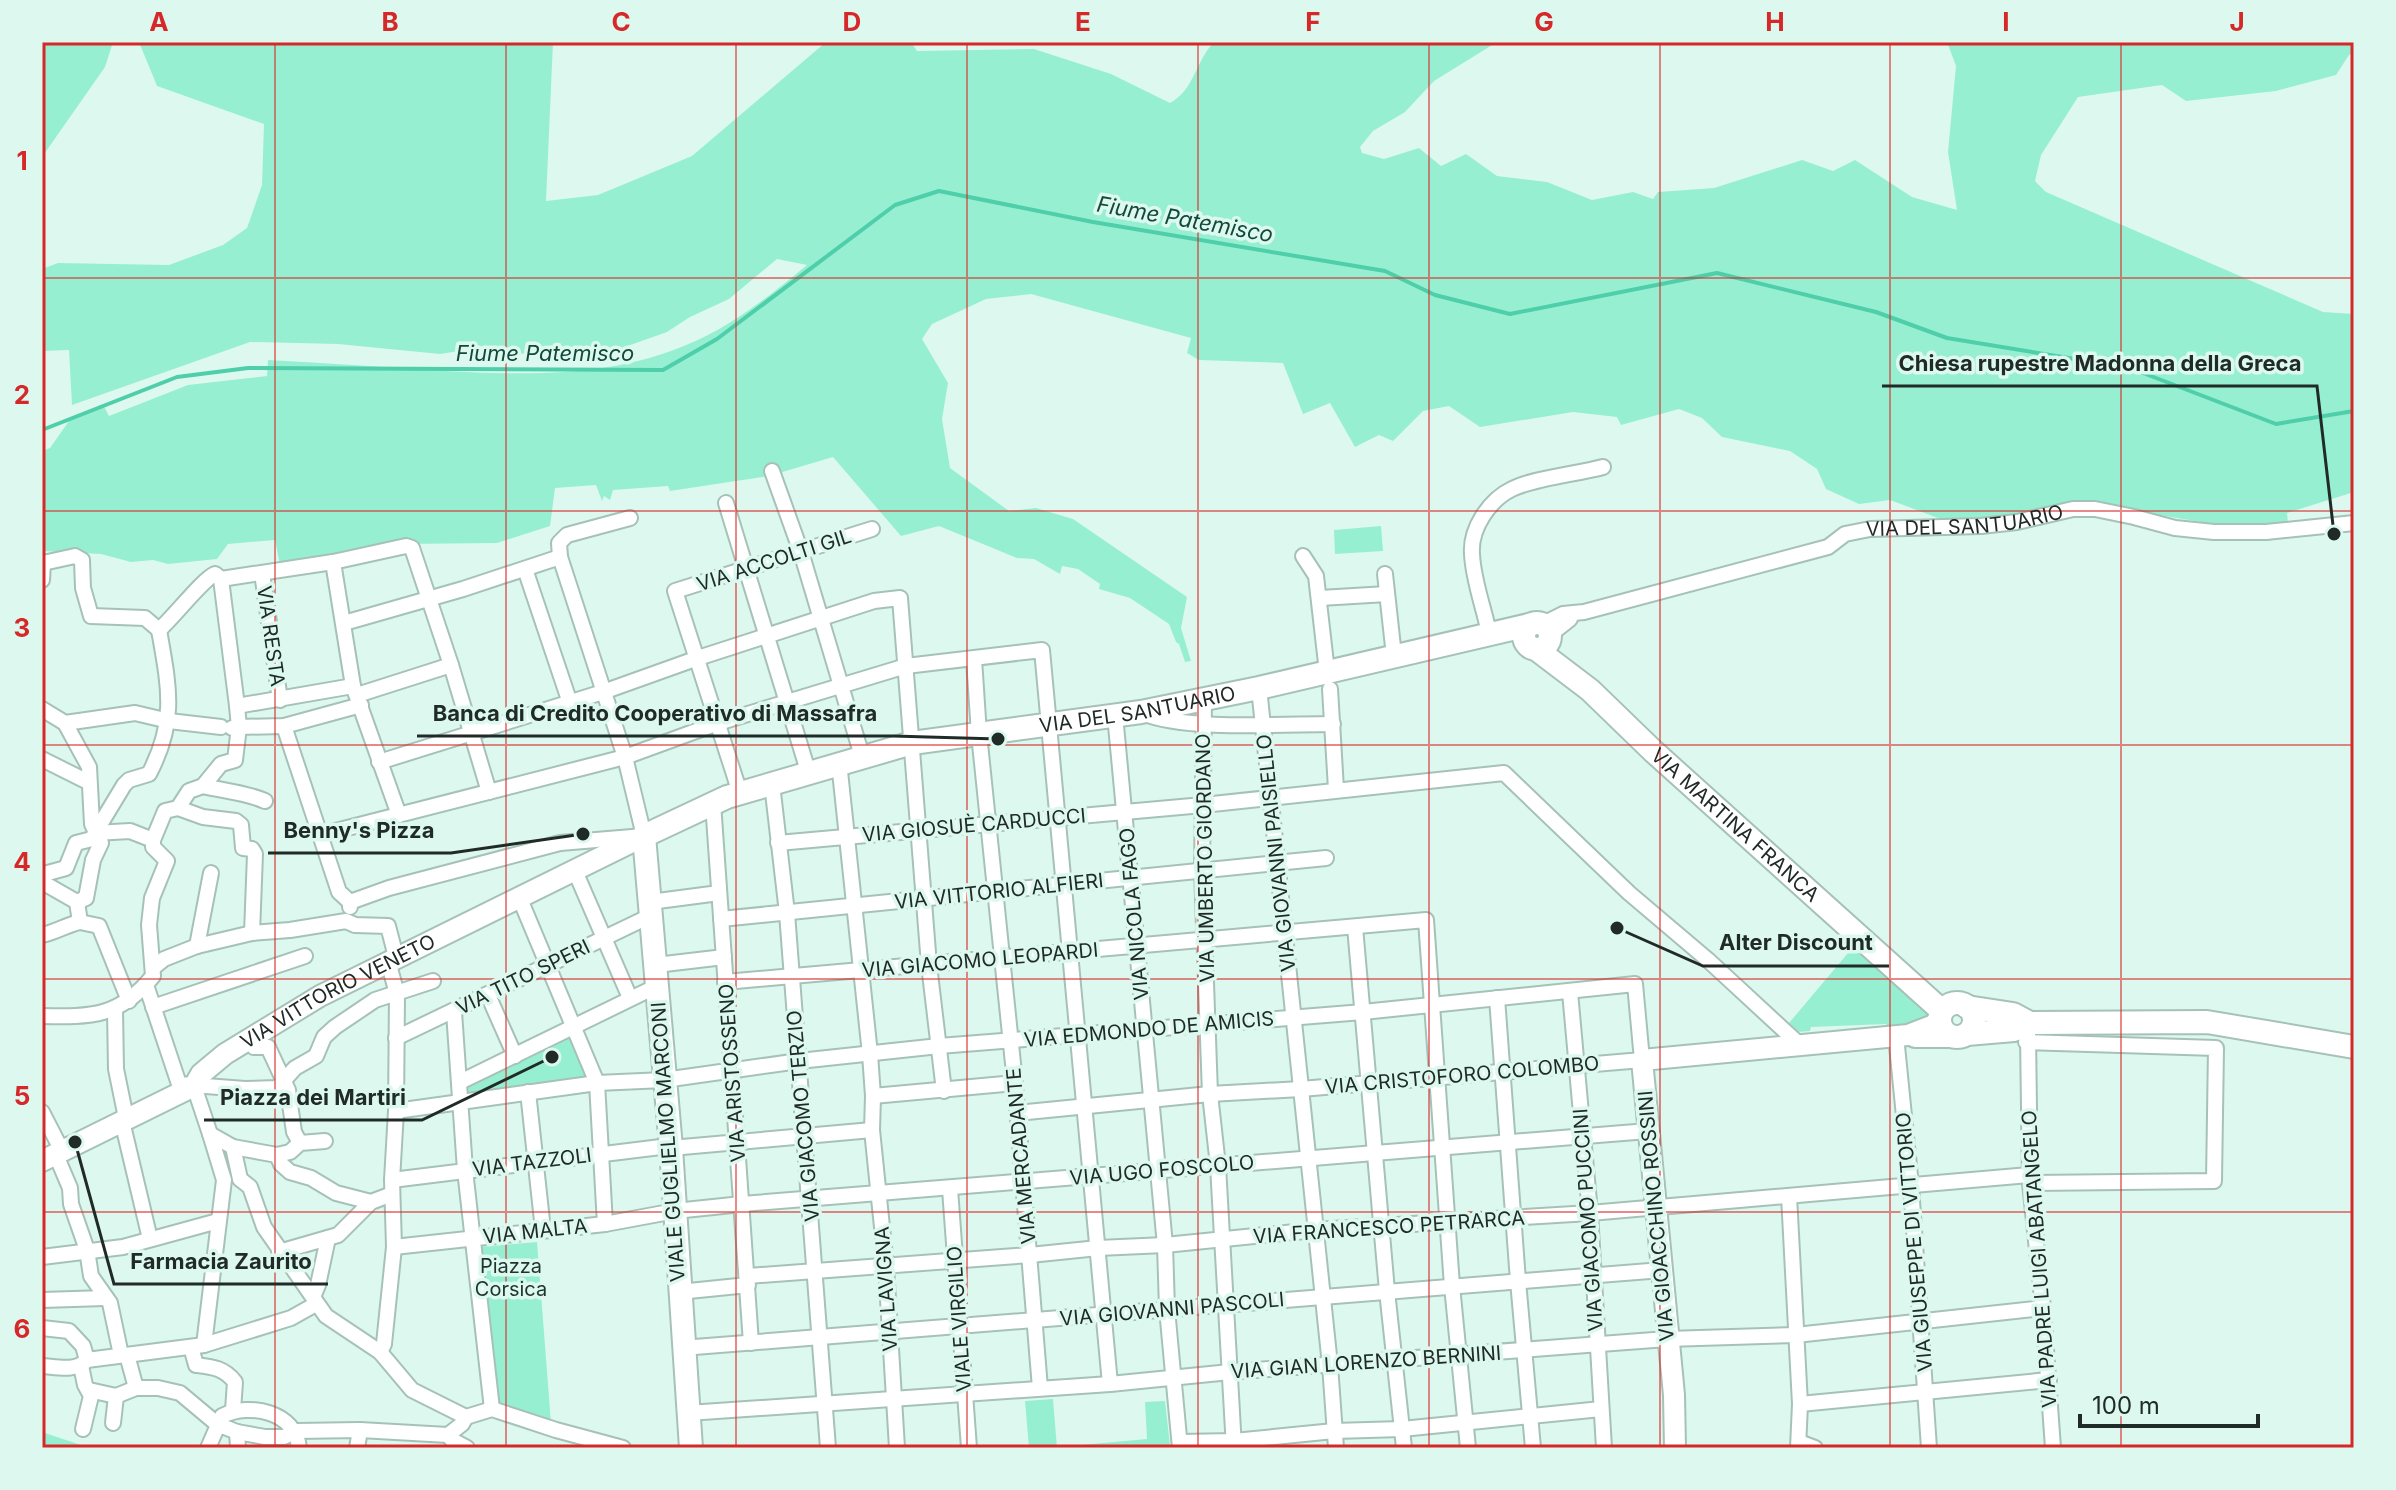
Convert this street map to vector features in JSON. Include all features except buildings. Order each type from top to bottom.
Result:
[{"type":"main road","name":"VIA DEL SANTUARIO","points":[[644,836],[740,793],[912,743],[1141,712],[1259,688],[1329,680],[1394,656],[1489,633],[1539,636]]},
{"type":"main road","name":"VIA DEL SANTUARIO","points":[[1449,643],[1501,642],[1539,636]]},
{"type":"main road","name":"VIA MARTINA FRANCA","points":[[1539,636],[1572,675],[1653,751],[1901,972],[1952,1010],[2013,1014],[2028,1032]]},
{"type":"main road","name":"VIALE GUGLIELMO MARCONI","points":[[644,836],[671,1148],[691,1448]]},
{"type":"main road","points":[[1952,1010],[1974,1021],[1960,1036],[1941,1027],[1952,1010]]},
{"type":"main road","name":"VIA MARTINA FRANCA","points":[[1960,1036],[2014,1030],[2028,1032],[2207,1022],[2354,1047]]},
{"type":"street","points":[[1489,633],[1472,555],[1477,526],[1486,511],[1509,490],[1603,467]]},
{"type":"street","points":[[772,471],[801,552],[862,756]]},
{"type":"street","points":[[726,503],[808,771]]},
{"type":"street","name":"VIA DEL SANTUARIO","points":[[1539,636],[1584,612],[1828,547],[1845,534],[1870,529],[1981,526],[2017,522],[2073,509],[2095,509],[2175,528],[2214,532],[2266,532],[2354,523]]},
{"type":"street","points":[[350,902],[389,888],[560,843],[644,836],[625,757],[560,557],[559,543],[567,535],[630,518]]},
{"type":"street","name":"VIA ACCOLTI GIL","points":[[698,658],[675,591],[872,529]]},
{"type":"street","points":[[221,579],[333,562],[406,546],[412,548],[489,792]]},
{"type":"street","points":[[42,580],[43,563],[75,556],[82,560],[83,588],[91,616],[145,618],[159,630],[166,670],[169,721],[159,756],[149,774],[129,780],[124,785],[92,839],[76,843],[66,868],[44,874],[42,882],[77,902]]},
{"type":"street","points":[[1303,556],[1316,576],[1320,598],[1333,724],[1336,789]]},
{"type":"street","points":[[344,623],[560,557]]},
{"type":"street","points":[[333,562],[357,695],[399,815]]},
{"type":"street","points":[[525,569],[570,703]]},
{"type":"street","name":"VIA RESTA","points":[[262,573],[280,700]]},
{"type":"street","points":[[159,630],[184,607],[208,577],[215,574],[221,579],[239,727],[235,760],[221,764],[203,786]]},
{"type":"street","points":[[1385,574],[1394,656]]},
{"type":"street","points":[[1320,598],[1387,594]]},
{"type":"street","points":[[379,762],[570,703],[874,601],[900,598],[917,832],[944,1091]]},
{"type":"street","points":[[320,835],[625,757],[718,723],[906,666],[1042,650],[1055,817],[1086,1107],[1110,1384]]},
{"type":"street","points":[[698,658],[740,793]]},
{"type":"street","name":"VIA MERCADANTE","points":[[974,659],[1015,1083],[1040,1388]]},
{"type":"street","points":[[65,723],[135,713],[169,721],[222,727],[284,726],[357,695],[451,665]]},
{"type":"street","name":"VIA GIOVANNI PAISIELLO","points":[[1259,688],[1336,1448]]},
{"type":"street","points":[[237,706],[357,695]]},
{"type":"street","name":"VIA UMBERTO GIORDANO","points":[[1204,699],[1202,871],[1207,1023],[1234,1444]]},
{"type":"street","points":[[42,709],[65,723],[89,767],[92,824],[101,843],[93,860],[86,898],[77,902]]},
{"type":"street","points":[[1141,712],[1159,720],[1204,723],[1333,724]]},
{"type":"street","name":"VIA NICOLA FAGO","points":[[1115,715],[1165,1245],[1167,1309],[1180,1445]]},
{"type":"street","points":[[284,726],[339,892],[350,902]]},
{"type":"street","points":[[42,759],[88,782]]},
{"type":"street","name":"VIA LAVIGNA","points":[[839,762],[870,1054],[872,1130],[886,1266],[897,1448]]},
{"type":"street","name":"VIA GIOSUÈ CARDUCCI","points":[[778,843],[1203,805],[1504,773],[1629,893],[1708,960],[1800,1045]]},
{"type":"street","name":"VIA GIACOMO TERZIO","points":[[772,784],[787,913],[828,1448]]},
{"type":"street","points":[[178,808],[189,791],[203,786],[248,793],[265,801]]},
{"type":"street","name":"VIA ARISTOSSENO","points":[[713,803],[751,1343]]},
{"type":"street","points":[[156,847],[165,811],[178,808],[203,817],[236,821],[241,825],[243,848],[252,849],[255,854],[252,933]]},
{"type":"street","points":[[42,1016],[115,1010],[129,1001],[153,976],[149,925],[152,898],[167,861],[156,847],[130,831],[95,833]]},
{"type":"street","name":"VIA VITTORIO VENETO","points":[[53,1156],[194,1086],[201,1074],[225,1054],[320,996],[644,836]]},
{"type":"street","name":"VIA VITTORIO ALFIERI","points":[[721,919],[1326,858]]},
{"type":"street","points":[[575,871],[630,998]]},
{"type":"street","points":[[197,946],[211,873]]},
{"type":"street","name":"VIA TITO SPERI","points":[[396,1038],[603,938],[650,909],[719,893]]},
{"type":"street","points":[[520,899],[597,1083],[605,1224]]},
{"type":"street","points":[[77,902],[80,922]]},
{"type":"street","points":[[346,921],[350,902]]},
{"type":"street","name":"VIA GIACOMO LEOPARDI","points":[[725,982],[1426,920],[1433,1005]]},
{"type":"street","points":[[154,967],[164,959],[197,946],[252,933],[346,921],[355,925],[388,926],[397,994],[392,1187],[394,1247],[384,1344],[380,1352]]},
{"type":"street","points":[[42,935],[80,922],[99,926],[129,1001]]},
{"type":"street","points":[[1355,927],[1404,1448]]},
{"type":"street","points":[[153,1007],[305,956]]},
{"type":"street","points":[[460,1082],[575,1028],[630,998],[656,975],[724,957]]},
{"type":"street","points":[[146,985],[179,1084],[245,1089],[277,1088],[295,1068],[316,1056],[324,1037],[335,1027],[375,1000],[433,981]]},
{"type":"street","name":"VIA EDMONDO DE AMICIS","points":[[396,1111],[597,1083],[664,1080],[939,1046],[1363,1012],[1635,984]]},
{"type":"street","name":"VIA GIOACCHINO ROSSINI","points":[[1635,984],[1674,1395],[1675,1448]]},
{"type":"street","name":"VIA GIACOMO PUCCINI","points":[[1570,992],[1590,1213],[1604,1448]]},
{"type":"street","points":[[488,995],[515,1056]]},
{"type":"street","points":[[1497,998],[1533,1448]]},
{"type":"street","points":[[1433,1005],[1452,1286],[1468,1448]]},
{"type":"street","points":[[115,1010],[116,1069],[125,1113],[122,1121],[150,1239]]},
{"type":"street","name":"VIA CRISTOFORO COLOMBO","points":[[1902,1036],[1934,1025],[1952,1010]]},
{"type":"street","points":[[454,1012],[465,1170],[492,1409]]},
{"type":"street","name":"VIA FRANCESCO PETRARCA","points":[[679,1292],[815,1271],[1911,1186],[2029,1179],[2214,1181],[2216,1048],[2028,1032]]},
{"type":"street","name":"VIA PADRE LUIGI ABATANGELO","points":[[2028,1032],[2029,1179],[2043,1308],[2053,1448]]},
{"type":"street","name":"VIA CRISTOFORO COLOMBO","points":[[1017,1113],[1902,1036],[1960,1036]]},
{"type":"street","name":"VIA GIUSEPPE DI VITTORIO","points":[[1902,1036],[1929,1448]]},
{"type":"street","points":[[250,1039],[254,1047],[268,1047],[288,1090],[294,1132],[300,1143]]},
{"type":"street","points":[[873,1096],[1015,1083]]},
{"type":"street","points":[[194,1086],[210,1134],[232,1179],[250,1187],[264,1227],[279,1252],[332,1322],[380,1352],[412,1390],[466,1417]]},
{"type":"street","points":[[528,1092],[543,1230]]},
{"type":"street","points":[[42,1112],[53,1156],[70,1188],[71,1204],[87,1250],[91,1276],[110,1303],[136,1388]]},
{"type":"street","name":"VIA TAZZOLI","points":[[371,1202],[392,1187],[465,1170],[669,1146],[738,1143],[872,1130]]},
{"type":"street","name":"VIA UGO FOSCOLO","points":[[675,1211],[1374,1151],[1442,1149],[1648,1131]]},
{"type":"street","points":[[210,1134],[233,1147],[277,1155],[290,1152],[300,1143],[325,1141]]},
{"type":"street","points":[[233,1147],[232,1179],[218,1221],[196,1365],[227,1372],[235,1382],[233,1410]]},
{"type":"street","points":[[277,1155],[290,1172],[311,1178],[336,1193],[371,1202]]},
{"type":"street","name":"VIALE VIRGILIO","points":[[950,1189],[969,1448]]},
{"type":"street","points":[[1789,1196],[1800,1404],[1799,1445],[1815,1448]]},
{"type":"street","points":[[279,1252],[338,1235],[371,1202]]},
{"type":"street","name":"VIA MALTA","points":[[394,1247],[605,1224],[675,1211]]},
{"type":"street","points":[[42,1257],[123,1247],[218,1221]]},
{"type":"street","points":[[42,1366],[70,1368],[124,1355],[198,1346],[291,1318],[314,1300],[328,1238]]},
{"type":"street","name":"VIA GIOVANNI PASCOLI","points":[[682,1348],[1662,1270]]},
{"type":"street","points":[[42,1300],[105,1298]]},
{"type":"street","name":"VIA GIAN LORENZO BERNINI","points":[[688,1413],[1110,1384],[1667,1339],[1796,1335],[2043,1308]]},
{"type":"street","points":[[42,1328],[69,1331],[83,1346],[85,1385],[92,1401],[83,1429]]},
{"type":"street","points":[[1800,1404],[2049,1380]]},
{"type":"street","points":[[89,1390],[116,1396],[136,1388],[158,1388],[180,1393],[217,1424],[237,1432],[265,1437],[284,1437],[296,1431],[360,1430],[430,1441],[448,1435],[466,1417],[492,1409],[623,1448]]},
{"type":"street","points":[[113,1423],[116,1396]]},
{"type":"street","points":[[208,1448],[222,1416],[239,1408],[277,1414],[296,1431],[299,1448]]},
{"type":"street","points":[[1180,1445],[1234,1444],[1334,1431],[1402,1429],[1601,1409]]},
{"type":"street","points":[[357,1448],[360,1430]]},
{"type":"street","points":[[237,1432],[238,1448]]},
{"type":"street","points":[[448,1435],[467,1448]]},
{"type":"green space","points":[[42,42],[113,42],[105,67],[42,157]]},
{"type":"green space","points":[[139,42],[553,42],[546,201],[598,195],[692,156],[826,42],[911,42],[917,51],[1034,49],[1111,74],[1170,103],[1185,90],[1214,42],[1497,42],[1434,81],[1405,112],[1373,131],[1360,147],[1362,153],[1384,159],[1419,148],[1441,166],[1466,154],[1497,176],[1547,182],[1592,200],[1633,192],[1653,199],[1658,192],[1714,188],[1802,160],[1833,171],[1855,160],[1912,197],[1957,210],[1948,152],[1956,66],[1947,42],[2354,42],[2354,52],[2336,75],[2276,91],[2186,101],[2162,85],[2078,97],[2041,155],[2035,181],[2046,192],[2323,312],[2354,314],[2354,492],[2287,513],[2288,524],[2213,524],[2111,507],[1946,521],[1890,500],[1859,504],[1826,489],[1817,469],[1790,451],[1722,437],[1702,418],[1679,409],[1621,425],[1617,417],[1573,412],[1480,427],[1449,406],[1423,411],[1393,441],[1379,435],[1355,447],[1330,403],[1303,414],[1283,363],[1199,360],[1187,353],[1191,338],[1031,294],[986,299],[932,324],[922,339],[948,383],[942,419],[950,468],[1009,511],[1036,508],[1073,519],[1187,597],[1181,628],[1191,661],[1185,662],[1169,624],[1130,598],[1099,589],[1100,584],[1078,569],[1062,566],[1060,574],[1034,559],[1017,558],[939,526],[901,536],[833,457],[769,476],[670,491],[668,486],[613,490],[610,500],[604,496],[602,501],[596,485],[555,488],[550,526],[497,543],[400,544],[280,565],[275,540],[228,544],[217,559],[168,564],[153,560],[131,562],[101,554],[42,551],[42,451],[50,448],[69,421],[103,404],[109,416],[188,385],[267,376],[268,360],[508,373],[570,372],[631,363],[691,343],[722,327],[766,298],[807,265],[777,259],[729,299],[690,317],[667,332],[619,349],[575,356],[459,351],[440,354],[338,344],[250,342],[72,405],[69,350],[42,351],[42,269],[58,263],[169,265],[223,245],[247,228],[262,185],[264,124],[157,86]]},
{"type":"green space","points":[[1381,526],[1383,551],[1335,554],[1334,530]]},
{"type":"green space","points":[[1854,946],[1930,1010],[1928,1018],[1918,1025],[1887,1028],[1886,1024],[1811,1027],[1810,1031],[1798,1032],[1789,1023]]},
{"type":"green space","points":[[571,1035],[589,1078],[469,1096],[467,1083]]},
{"type":"green space","name":"Piazza Corsica","points":[[537,1242],[551,1423],[497,1407],[479,1247]]},
{"type":"green space","points":[[1053,1399],[1057,1448],[1029,1448],[1025,1401]]},
{"type":"green space","points":[[1165,1401],[1170,1446],[1081,1448],[1081,1445],[1147,1439],[1145,1402]]},
{"type":"green space","points":[[42,1432],[90,1448],[42,1448]]},
{"type":"waterway","name":"Fiume Patemisco","points":[[42,430],[177,377],[248,368],[663,370],[717,339],[895,205],[939,191],[1093,222],[1385,271],[1435,295],[1510,314],[1717,273],[1876,312],[1947,338],[2130,368],[2276,424],[2354,411]]},
{"type":"place","name":"Chiesa rupestre Madonna della Greca","points":[[2334,534]]},
{"type":"place","name":"Banca di Credito Cooperativo di Massafra","points":[[998,739]]},
{"type":"place","name":"Benny's Pizza","points":[[583,834]]},
{"type":"place","name":"Alter Discount","points":[[1617,928]]},
{"type":"place","name":"Piazza dei Martiri","points":[[552,1057]]},
{"type":"place","name":"Farmacia Zaurito","points":[[75,1142]]}]
